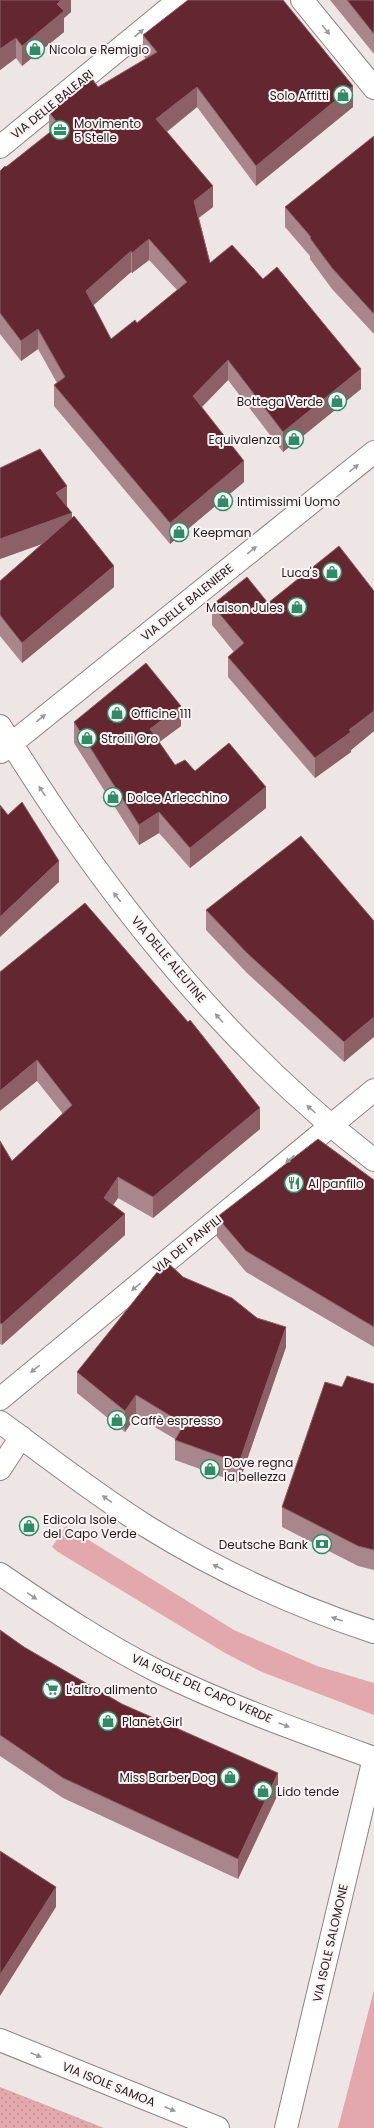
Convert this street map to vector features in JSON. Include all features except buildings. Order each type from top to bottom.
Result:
[{"type":"street","name":"VIA DELLE BALEARI","points":[[0,147],[179,0]]},
{"type":"street","points":[[302,0],[374,88]]},
{"type":"street","name":"VIA DELLE BALENIERE","points":[[4,740],[374,452]]},
{"type":"street","name":"VIA DELLE ALEUTINE","points":[[4,740],[94,867],[164,954],[241,1042],[282,1083],[330,1126],[374,1160]]},
{"type":"street","name":"VIA DEI PANFILI","points":[[0,1399],[374,1090]]},
{"type":"street","points":[[0,1422],[144,1525],[204,1560],[283,1598],[374,1632]]},
{"type":"street","points":[[0,1469],[21,1437]]},
{"type":"street","name":"VIA ISOLE DEL CAPO VERDE","points":[[0,1574],[79,1628],[158,1671],[291,1728],[374,1758]]},
{"type":"street","name":"VIA ISOLE SALOMONE","points":[[286,2128],[374,1758]]},
{"type":"street","name":"VIA ISOLE SAMOA","points":[[0,2040],[218,2128]]},
{"type":"shaded area","points":[[66,1526],[234,1630],[317,1666],[374,1683],[374,1715],[262,1672],[225,1653],[58,1552],[52,1547]]},
{"type":"shaded area","points":[[374,1990],[374,2128],[338,2128]]},
{"type":"shaded area","points":[[0,2087],[104,2128],[0,2128]]},
{"type":"place","name":"Nicola e Remigio","points":[[35,49]]},
{"type":"place","name":"Solo Affitti","points":[[343,95]]},
{"type":"place","name":"Movimento 5 Stelle","points":[[60,130]]},
{"type":"place","name":"Bottega Verde","points":[[337,401]]},
{"type":"place","name":"Equivalenza","points":[[294,439]]},
{"type":"place","name":"Intimissimi Uomo","points":[[223,501]]},
{"type":"place","name":"Keepman","points":[[179,532]]},
{"type":"place","name":"Luca's","points":[[332,572]]},
{"type":"place","name":"Maison Jules","points":[[297,607]]},
{"type":"place","name":"Officine 111","points":[[117,713]]},
{"type":"place","name":"Stroili Oro","points":[[87,738]]},
{"type":"place","name":"Dolce Arlecchino","points":[[113,797]]},
{"type":"place","name":"Al panfilo","points":[[294,1183]]},
{"type":"place","name":"Caffè espresso","points":[[117,1420]]},
{"type":"place","name":"Dove regna la bellezza","points":[[210,1469]]},
{"type":"place","name":"Edicola Isole del Capo Verde","points":[[29,1526]]},
{"type":"place","name":"Deutsche Bank","points":[[322,1544]]},
{"type":"place","name":"L'altro alimento","points":[[52,1689]]},
{"type":"place","name":"Planet Girl","points":[[108,1721]]},
{"type":"place","name":"Miss Barber Dog","points":[[230,1777]]},
{"type":"place","name":"Lido tende","points":[[263,1791]]}]
